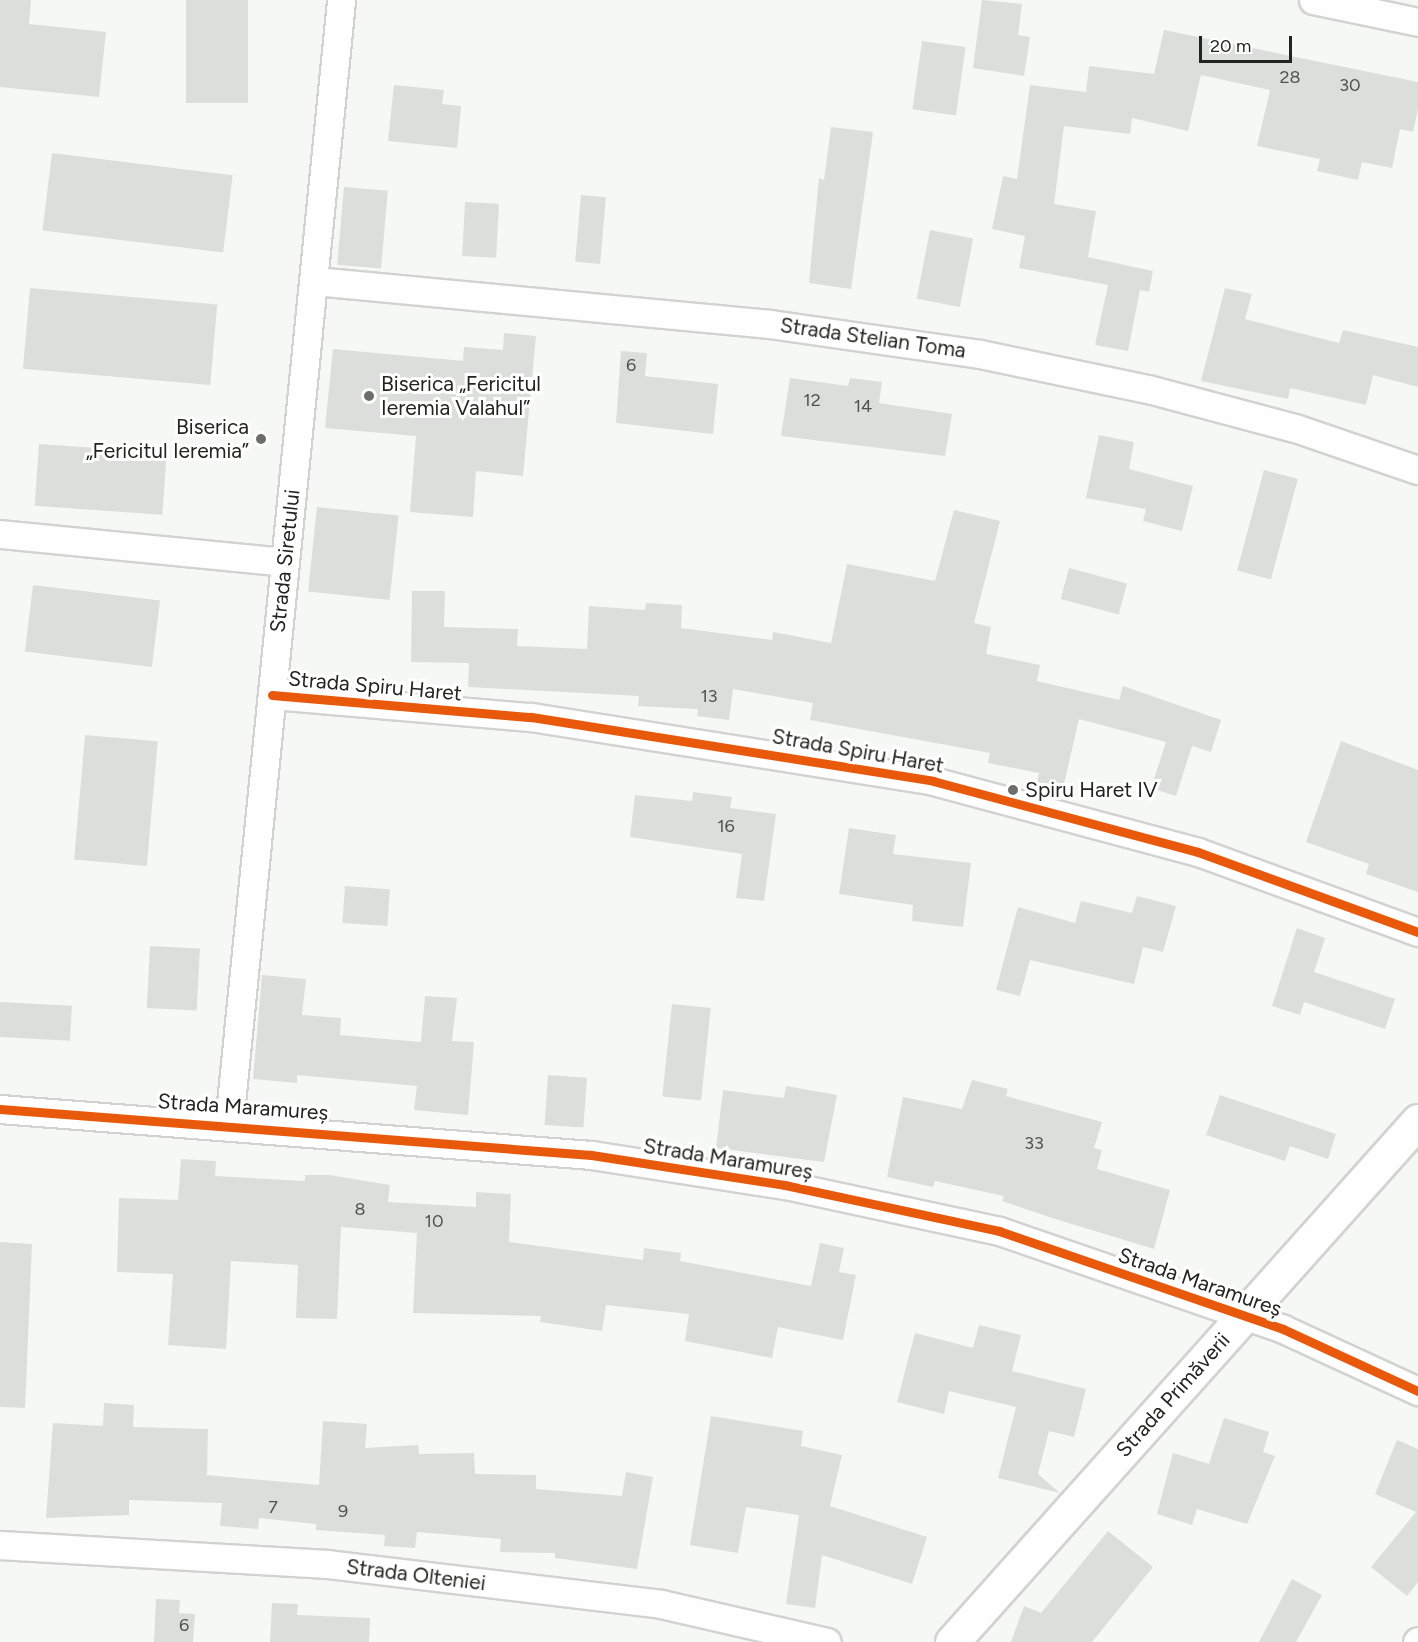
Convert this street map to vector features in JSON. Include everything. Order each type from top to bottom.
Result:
[{"type":"main road","name":"Strada Primăverii","points":[[952,1642],[1418,1121]]},
{"type":"street","name":"Strada Siretului","points":[[229,1123],[284,562],[315,281],[340,0]]},
{"type":"street","points":[[1313,0],[1418,22]]},
{"type":"street","name":"Strada Stelian Toma","points":[[315,281],[770,324],[980,354],[1284,425],[1418,470]]},
{"type":"street","points":[[0,534],[284,562]]},
{"type":"street","name":"Strada Spiru Haret","points":[[272,695],[531,717],[933,781],[1198,852],[1418,932]]},
{"type":"street","name":"Strada Maramureș","points":[[0,1109],[229,1123],[591,1155],[785,1185],[999,1232],[1245,1315],[1418,1391]]},
{"type":"street","name":"Strada Olteniei","points":[[0,1545],[338,1566],[661,1604],[827,1642]]},
{"type":"building","points":[[0,0],[31,0],[29,24],[106,32],[99,97],[0,87]]},
{"type":"building","points":[[186,0],[248,0],[248,103],[186,103]]},
{"type":"building","points":[[982,0],[1022,4],[1018,35],[1030,37],[1024,76],[973,68]]},
{"type":"building","points":[[1164,30],[1418,82],[1418,109],[1413,132],[1400,129],[1392,168],[1362,162],[1358,180],[1317,171],[1320,159],[1257,146],[1270,90],[1201,75],[1188,131],[1132,118],[1130,134],[1064,126],[1054,204],[1096,211],[1088,257],[1153,271],[1149,292],[1140,290],[1128,351],[1095,345],[1108,285],[1019,268],[1025,236],[992,229],[1003,176],[1017,179],[1030,85],[1086,92],[1089,66],[1154,74]]},
{"type":"building","points":[[922,41],[966,47],[956,115],[912,109]]},
{"type":"building","points":[[394,85],[444,90],[442,104],[461,106],[457,148],[388,141]]},
{"type":"building","points":[[831,127],[873,132],[851,289],[809,283],[819,178],[824,180]]},
{"type":"building","points":[[52,153],[233,175],[223,253],[42,230]]},
{"type":"building","points":[[344,187],[388,191],[381,269],[337,265]]},
{"type":"building","points":[[581,195],[606,197],[600,264],[575,262]]},
{"type":"building","points":[[465,202],[499,204],[496,258],[462,256]]},
{"type":"building","points":[[930,230],[973,238],[960,307],[917,299]]},
{"type":"building","points":[[30,288],[217,304],[210,385],[23,369]]},
{"type":"building","points":[[1225,288],[1252,294],[1245,319],[1339,343],[1343,330],[1418,347],[1418,387],[1373,375],[1366,405],[1290,388],[1288,399],[1201,381]]},
{"type":"building","points":[[504,333],[536,336],[523,476],[476,471],[473,517],[410,512],[416,436],[325,428],[333,349],[463,361],[464,347],[503,350]]},
{"type":"building","points":[[621,351],[647,353],[645,376],[718,384],[713,434],[616,423]]},
{"type":"building","points":[[790,378],[848,386],[850,378],[882,382],[879,403],[952,414],[945,456],[781,436]]},
{"type":"building","points":[[1099,435],[1134,442],[1129,469],[1193,486],[1182,531],[1143,521],[1146,509],[1086,498]]},
{"type":"building","points":[[39,444],[167,453],[162,515],[35,506]]},
{"type":"building","points":[[1264,470],[1298,479],[1271,580],[1237,570]]},
{"type":"building","points":[[317,507],[399,516],[390,600],[308,592]]},
{"type":"building","points":[[954,510],[1000,521],[974,623],[991,627],[986,654],[1040,665],[1037,681],[1119,700],[1123,686],[1221,720],[1211,752],[1192,746],[1176,796],[1151,788],[1166,742],[1079,719],[1063,788],[1037,782],[1039,773],[988,763],[990,753],[810,720],[813,703],[733,689],[729,720],[697,716],[698,709],[638,706],[639,696],[468,687],[469,663],[411,662],[412,591],[445,591],[444,627],[518,629],[517,646],[587,649],[589,606],[645,610],[646,603],[682,605],[681,628],[772,640],[773,632],[831,643],[847,564],[935,581]]},
{"type":"building","points":[[1069,568],[1127,584],[1119,614],[1061,599]]},
{"type":"building","points":[[33,585],[160,601],[152,667],[25,652]]},
{"type":"building","points":[[85,735],[158,741],[147,866],[74,860]]},
{"type":"building","points":[[1341,741],[1418,770],[1418,892],[1366,874],[1369,864],[1306,842]]},
{"type":"building","points":[[693,792],[732,797],[730,808],[776,814],[764,901],[736,898],[742,854],[630,837],[635,795],[692,801]]},
{"type":"building","points":[[849,828],[896,835],[893,854],[971,863],[963,927],[912,921],[913,905],[839,894]]},
{"type":"building","points":[[345,886],[390,889],[387,926],[342,923]]},
{"type":"building","points":[[1137,896],[1176,906],[1163,952],[1143,947],[1134,984],[1030,960],[1020,996],[996,990],[1018,907],[1075,923],[1081,901],[1132,913]]},
{"type":"building","points":[[1297,928],[1325,938],[1314,972],[1395,999],[1385,1029],[1304,1002],[1300,1015],[1272,1006]]},
{"type":"building","points":[[150,946],[200,949],[197,1011],[147,1008]]},
{"type":"building","points":[[262,975],[306,979],[302,1015],[341,1018],[340,1035],[421,1042],[425,996],[457,998],[452,1041],[474,1042],[468,1115],[414,1110],[417,1086],[297,1075],[297,1083],[253,1079]]},
{"type":"building","points":[[0,1002],[72,1006],[70,1041],[0,1037]]},
{"type":"building","points":[[672,1004],[711,1008],[701,1101],[662,1096]]},
{"type":"building","points":[[548,1075],[587,1078],[583,1128],[545,1125]]},
{"type":"building","points":[[972,1080],[1008,1089],[1006,1096],[1102,1122],[1094,1148],[1102,1150],[1097,1169],[1170,1190],[1154,1249],[1002,1201],[1004,1196],[935,1181],[933,1187],[887,1177],[903,1097],[962,1109]]},
{"type":"building","points":[[786,1086],[837,1095],[824,1162],[716,1148],[723,1090],[784,1098]]},
{"type":"building","points":[[1220,1095],[1336,1134],[1328,1159],[1290,1146],[1285,1161],[1206,1135]]},
{"type":"building","points":[[181,1159],[216,1161],[215,1176],[305,1181],[305,1175],[329,1175],[390,1185],[388,1202],[476,1207],[476,1192],[511,1194],[509,1242],[643,1260],[644,1248],[681,1253],[680,1261],[811,1286],[820,1243],[844,1248],[839,1272],[856,1275],[843,1340],[778,1327],[772,1358],[685,1341],[689,1314],[606,1305],[602,1331],[540,1322],[541,1316],[413,1313],[417,1233],[341,1227],[337,1319],[296,1318],[298,1265],[231,1261],[226,1349],[168,1345],[173,1274],[117,1272],[119,1198],[178,1200]]},
{"type":"building","points":[[0,1242],[32,1244],[25,1408],[0,1407]]},
{"type":"building","points":[[979,1325],[1021,1335],[1012,1371],[1086,1389],[1074,1437],[1049,1431],[1038,1474],[1060,1493],[998,1478],[1016,1407],[949,1391],[944,1414],[897,1402],[915,1333],[973,1348]]},
{"type":"building","points":[[104,1403],[134,1405],[133,1427],[208,1429],[207,1475],[319,1485],[323,1421],[367,1424],[365,1448],[418,1445],[419,1454],[474,1453],[475,1474],[536,1475],[536,1489],[622,1496],[626,1472],[653,1477],[637,1569],[555,1558],[555,1553],[500,1552],[501,1539],[417,1532],[415,1548],[384,1546],[385,1535],[316,1530],[316,1524],[259,1518],[258,1529],[220,1526],[222,1503],[129,1500],[129,1515],[46,1518],[53,1423],[103,1426]]},
{"type":"building","points":[[711,1416],[803,1431],[801,1446],[842,1455],[830,1506],[927,1537],[912,1584],[822,1555],[815,1608],[786,1604],[799,1515],[746,1507],[738,1553],[690,1545]]},
{"type":"building","points":[[1224,1418],[1269,1432],[1263,1452],[1275,1456],[1247,1524],[1197,1509],[1192,1525],[1157,1514],[1173,1453],[1209,1464]]},
{"type":"building","points":[[1397,1440],[1418,1449],[1418,1582],[1407,1596],[1371,1567],[1416,1512],[1375,1494]]},
{"type":"building","points":[[1108,1531],[1153,1567],[1092,1642],[1011,1642],[1024,1606],[1041,1613]]},
{"type":"building","points":[[1292,1579],[1322,1595],[1296,1642],[1259,1642]]},
{"type":"building","points":[[156,1599],[180,1600],[179,1613],[195,1614],[193,1642],[154,1642]]},
{"type":"building","points":[[272,1603],[298,1604],[297,1615],[370,1618],[369,1642],[270,1642]]},
{"type":"cycle path","points":[[272,695],[531,717],[933,781],[1198,852],[1418,932]]},
{"type":"cycle path","points":[[0,1109],[591,1155],[785,1185],[999,1231],[1283,1329],[1418,1391]]},
{"type":"place","name":"Biserica „Fericitul Ieremia Valahul”","points":[[369,396]]},
{"type":"place","name":"Biserica „Fericitul Ieremia”","points":[[261,439]]},
{"type":"place","name":"Spiru Haret IV","points":[[1013,790]]}]
